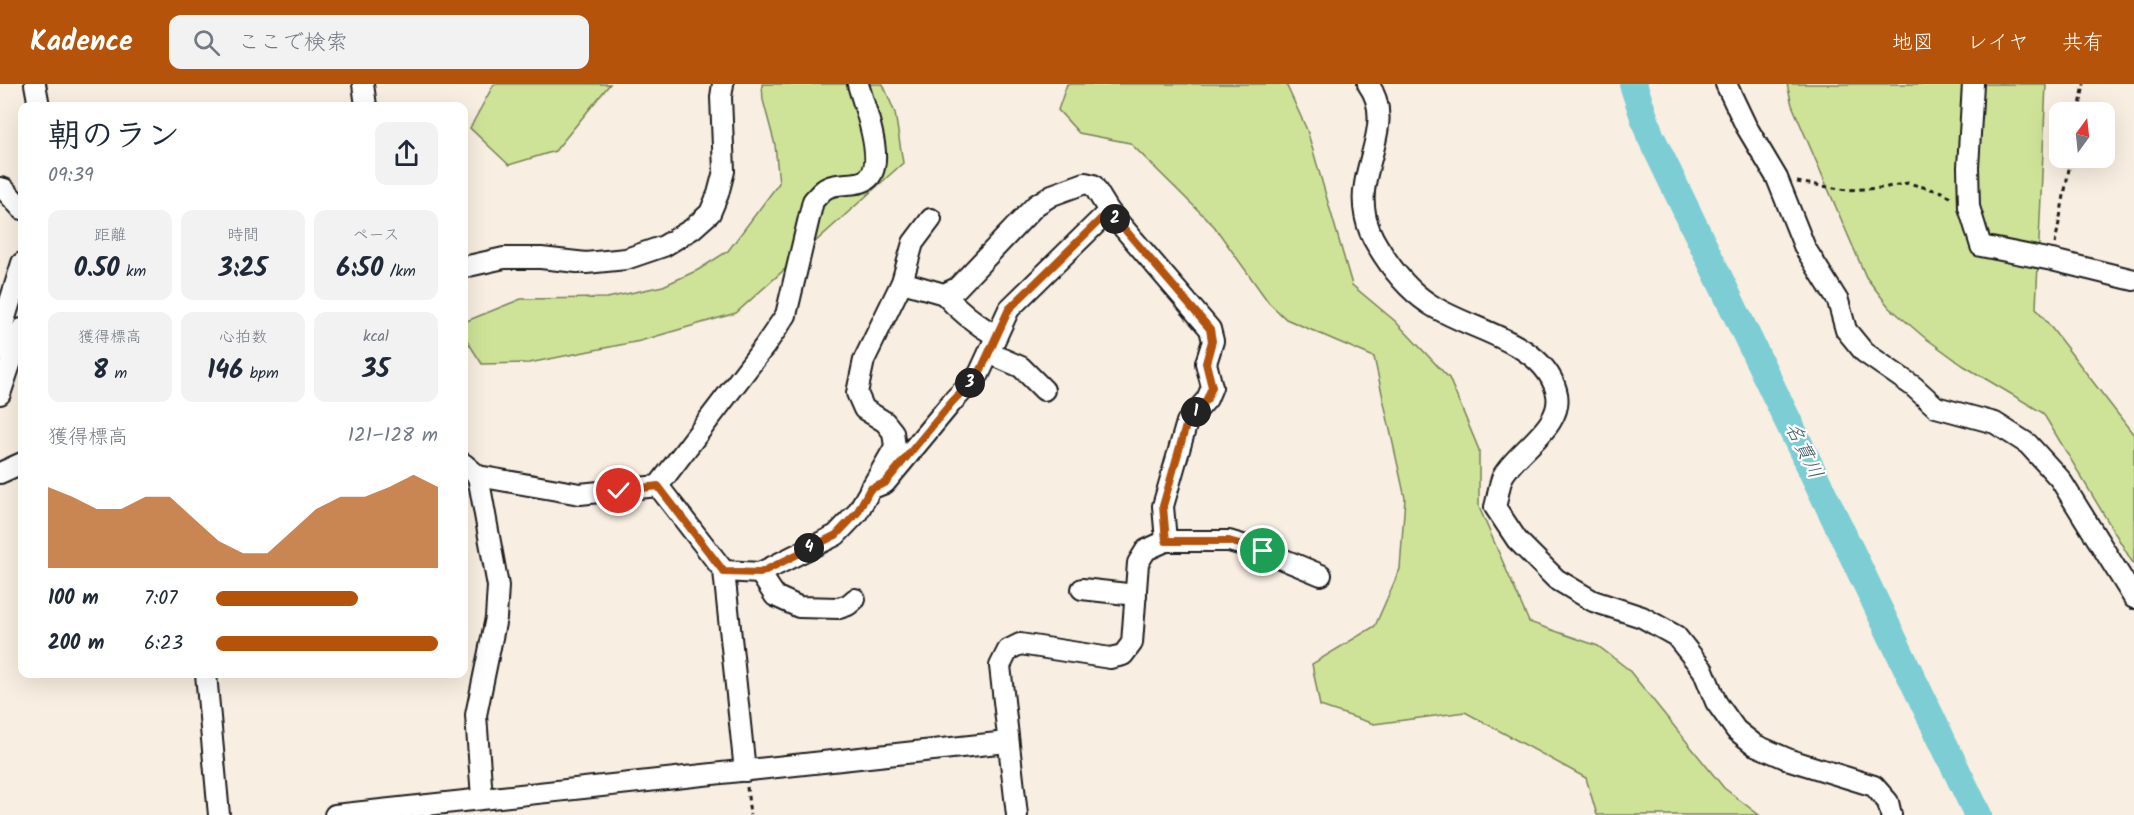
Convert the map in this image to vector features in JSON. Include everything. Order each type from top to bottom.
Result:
[{"type":"street","points":[[35,84],[38,102]]},
{"type":"street","points":[[363,84],[365,102]]},
{"type":"street","points":[[468,266],[504,258],[541,258],[586,263],[626,259],[664,246],[692,229],[710,213],[724,171],[721,97],[723,84]]},
{"type":"street","points":[[482,798],[477,715],[496,618],[498,586],[471,470],[580,494],[658,486],[730,393],[786,315],[813,201],[827,188],[864,181],[872,174],[875,141],[858,84]]},
{"type":"street","points":[[1368,84],[1374,92],[1380,121],[1364,186],[1364,215],[1376,244],[1408,288],[1456,319],[1505,339],[1530,355],[1546,372],[1557,391],[1556,409],[1549,424],[1503,476],[1495,507],[1517,540],[1565,585],[1593,601],[1642,617],[1676,636],[1703,670],[1716,702],[1729,721],[1736,730],[1755,745],[1790,760],[1874,786],[1888,801],[1891,815]]},
{"type":"street","points":[[1726,84],[1746,126],[1777,178],[1805,248],[1838,301],[1846,330],[1864,352],[1913,386],[1936,407],[1995,423],[2028,444],[2060,479],[2134,598]]},
{"type":"street","points":[[1972,84],[1968,167],[1969,207],[1981,246],[2134,280]]},
{"type":"street","points":[[944,294],[957,288],[1036,205],[1052,195],[1086,183],[1093,185],[1109,211],[1210,329],[1212,341],[1206,363],[1212,387],[1207,399],[1187,422],[1163,506],[1166,541]]},
{"type":"street","points":[[0,188],[4,189],[18,205]]},
{"type":"street","points":[[870,489],[885,483],[952,402],[979,374],[1009,309],[1109,211]]},
{"type":"street","points":[[724,572],[760,573],[836,535],[857,513],[895,447],[893,432],[885,422],[864,409],[857,393],[864,360],[902,282],[913,243],[931,219]]},
{"type":"street","points":[[0,349],[3,321],[18,275]]},
{"type":"street","points":[[902,282],[944,294],[976,324],[992,345],[1021,367],[1044,390]]},
{"type":"street","points":[[0,394],[18,341]]},
{"type":"street","points":[[0,473],[18,465]]},
{"type":"street","points":[[658,486],[724,572],[745,771]]},
{"type":"street","points":[[1017,815],[1000,666],[1008,650],[1020,644],[1110,658],[1123,655],[1132,643],[1138,563],[1146,550],[1166,541],[1229,541],[1263,551],[1321,575]]},
{"type":"street","points":[[760,573],[775,596],[799,607],[839,608],[855,599]]},
{"type":"street","points":[[1082,589],[1136,595]]},
{"type":"street","points":[[206,678],[219,815]]},
{"type":"street","points":[[335,815],[1007,742]]},
{"type":"path","points":[[2081,102],[2084,84]]},
{"type":"path","points":[[2052,260],[2069,168]]},
{"type":"path","points":[[1777,178],[1847,190],[1882,188],[1908,183],[1942,192],[1969,207]]},
{"type":"path","points":[[745,771],[750,815]]},
{"type":"green space","points":[[494,84],[610,84],[555,151],[509,165],[470,128]]},
{"type":"green space","points":[[762,84],[883,84],[895,113],[903,163],[736,313],[640,341],[529,363],[482,364],[468,342],[468,320],[521,299],[607,298],[663,286],[698,270],[728,251],[779,183],[775,145],[763,100]]},
{"type":"green space","points":[[1067,84],[1286,84],[1307,130],[1352,285],[1395,321],[1449,378],[1479,450],[1479,507],[1529,622],[1598,646],[1628,669],[1724,788],[1759,815],[1597,815],[1586,778],[1465,712],[1374,724],[1320,706],[1312,664],[1375,626],[1400,569],[1405,498],[1374,357],[1286,319],[1269,303],[1214,226],[1130,143],[1079,133],[1058,110]]},
{"type":"green space","points":[[1787,84],[2046,84],[2036,308],[2134,435],[2134,565],[2043,413],[1964,366],[1924,337],[1889,307],[1866,277],[1792,105]]},
{"type":"waterway","name":"名貫川","points":[[1633,84],[1650,135],[1978,815]]},
{"type":"route","points":[[619,491],[658,486],[724,572],[760,573],[836,535],[857,513],[870,489],[885,483],[952,402],[979,374],[1009,309],[1109,211],[1210,329],[1212,341],[1206,363],[1212,387],[1207,399],[1187,422],[1163,506],[1166,541],[1229,541],[1263,551]]}]
